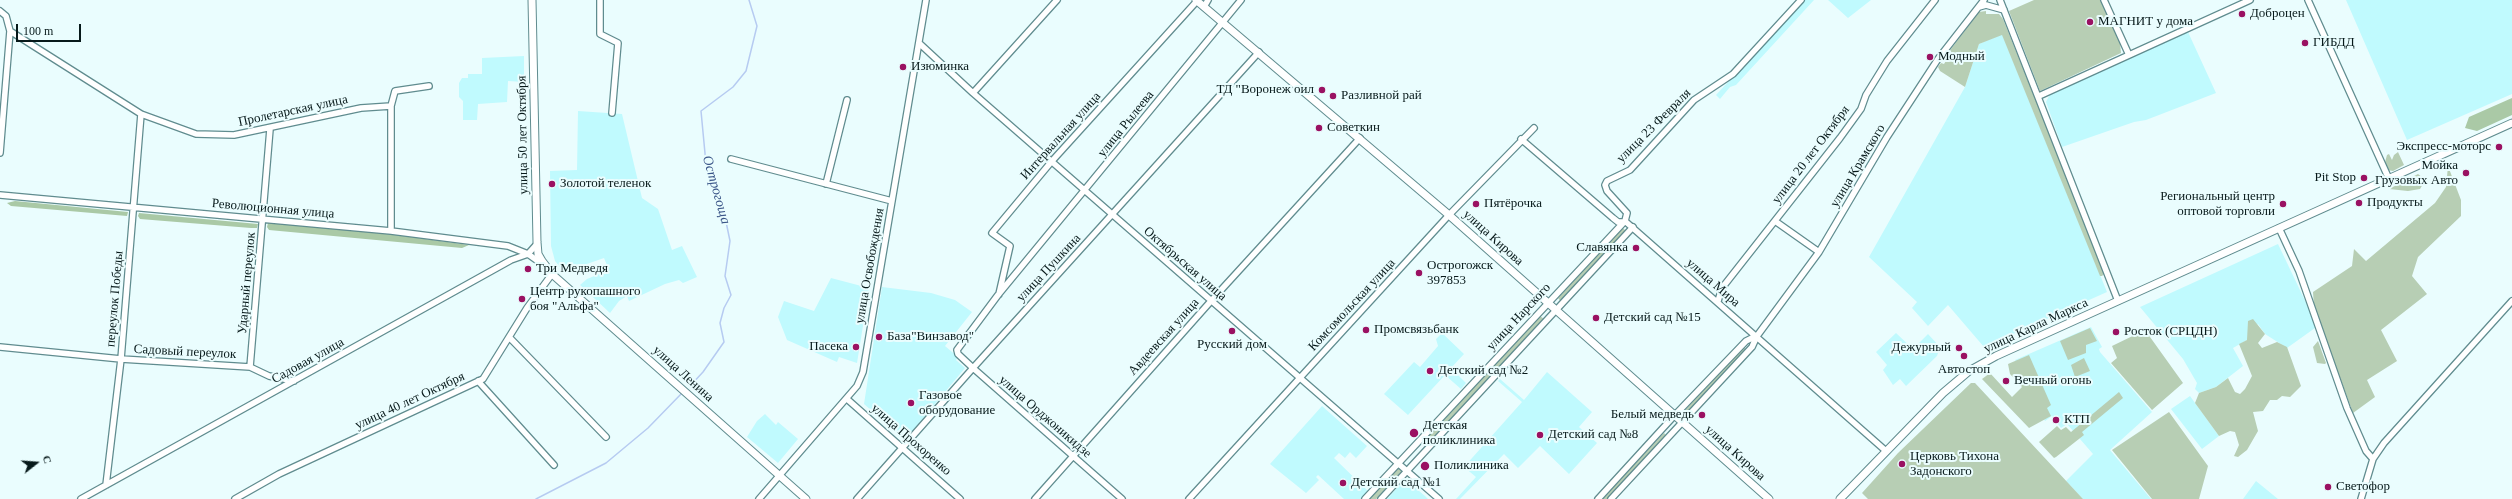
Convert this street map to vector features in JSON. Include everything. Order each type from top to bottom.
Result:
[{"type":"main road","name":"улица 50 лет Октября","points":[[532,0],[537,244],[538,254],[546,266]]},
{"type":"main road","name":"улица Кирова","points":[[1197,0],[1449,215],[1769,499]]},
{"type":"main road","name":"улица Карла Маркса","points":[[1840,499],[1943,393],[1969,371],[1996,356],[2512,123]]},
{"type":"main road","name":"улица Ленина","points":[[546,266],[552,274],[806,499]]},
{"type":"street","points":[[600,0],[600,34],[618,43],[612,113]]},
{"type":"street","name":"улица Освобождения","points":[[759,499],[858,386],[863,372],[926,0]]},
{"type":"street","points":[[973,93],[1057,0]]},
{"type":"street","name":"Интервальная улица","points":[[998,295],[1010,246],[992,233],[1052,161],[1197,0]]},
{"type":"street","points":[[1204,7],[1208,0]]},
{"type":"street","name":"улица Рылеева","points":[[1028,261],[1240,0]]},
{"type":"street","name":"улица 23 Февраля","points":[[1625,221],[1627,213],[1607,191],[1605,185],[1607,181],[1630,170],[1694,100],[1733,74],[1801,0]]},
{"type":"street","name":"улица 20 лет Октября","points":[[1718,302],[1722,288],[1840,138],[1861,109],[1866,95],[1887,61],[1935,0]]},
{"type":"street","name":"улица Крамского","points":[[1611,499],[1752,347],[1757,336],[1819,252],[1891,130],[1938,59],[1984,0]]},
{"type":"street","points":[[2000,0],[2118,301]]},
{"type":"street","points":[[2104,0],[2128,55]]},
{"type":"street","points":[[2038,96],[2250,0]]},
{"type":"street","points":[[2308,0],[2389,179]]},
{"type":"street","points":[[1979,8],[1986,5],[2004,10]]},
{"type":"street","points":[[0,11],[6,16],[10,31],[0,153]]},
{"type":"street","name":"Пролетарская улица","points":[[10,31],[141,114],[196,134],[234,135],[270,129],[360,108],[391,106]]},
{"type":"street","name":"Октябрьская улица","points":[[919,43],[1112,216],[1439,499]]},
{"type":"street","name":"улица Пушкина","points":[[857,499],[973,368],[1259,52]]},
{"type":"street","points":[[390,231],[391,106],[395,91],[429,86]]},
{"type":"street","points":[[826,184],[847,100]]},
{"type":"street","name":"переулок Победы","points":[[106,485],[121,359],[141,114]]},
{"type":"street","name":"Комсомольская улица","points":[[1189,499],[1449,215],[1521,139],[1534,128]]},
{"type":"street","name":"Ударный переулок","points":[[250,367],[264,219],[270,129]]},
{"type":"street","name":"Авдеевская улица","points":[[1035,499],[1211,301],[1360,138]]},
{"type":"street","name":"улица Мира","points":[[1521,139],[1618,222],[1625,221],[1886,451]]},
{"type":"street","points":[[731,159],[892,201]]},
{"type":"street","name":"Революционная улица","points":[[0,195],[133,209],[264,219],[390,231],[508,246],[528,254]]},
{"type":"street","points":[[1775,220],[1819,252]]},
{"type":"street","name":"улица Нарского","points":[[1365,499],[1625,221]]},
{"type":"street","name":"улица Нарского","points":[[1380,499],[1556,311],[1632,227]]},
{"type":"street","points":[[2279,228],[2298,271],[2347,408],[2366,451],[2373,459]]},
{"type":"street","points":[[528,254],[537,244]]},
{"type":"street","points":[[528,254],[538,254]]},
{"type":"street","points":[[528,254],[546,266]]},
{"type":"street","name":"Садовая улица","points":[[81,499],[505,264],[528,254]]},
{"type":"street","name":"Интервальная улица","points":[[957,350],[998,295],[1028,261]]},
{"type":"street","name":"улица 40 лет Октября","points":[[235,499],[279,474],[478,381],[486,375],[552,274]]},
{"type":"street","points":[[2361,499],[2373,459],[2394,430],[2512,301]]},
{"type":"street","name":"улица Крамского","points":[[1598,499],[1674,416],[1746,342],[1757,336]]},
{"type":"street","points":[[510,338],[606,437]]},
{"type":"street","name":"Садовый переулок","points":[[0,347],[121,359],[250,367],[269,376],[294,381]]},
{"type":"street","name":"улица Орджоникидзе","points":[[957,350],[958,354],[973,368],[1122,499]]},
{"type":"street","points":[[478,381],[554,466]]},
{"type":"street","name":"улица Прохоренко","points":[[847,399],[904,447],[960,499]]},
{"type":"shaded area","points":[[1804,0],[1814,0],[1736,85],[1730,87],[1720,99],[1716,95]]},
{"type":"shaded area","points":[[1828,0],[1871,0],[1848,18]]},
{"type":"shaded area","points":[[2346,0],[2512,0],[2512,94],[2407,140]]},
{"type":"shaded area","points":[[2188,32],[2216,93],[2146,120],[2134,122],[2062,147],[2046,102],[2050,94]]},
{"type":"shaded area","points":[[2002,34],[2107,292],[1984,347],[1948,305],[1928,326],[1912,308],[1917,302],[1869,257],[1965,87],[1979,44]]},
{"type":"shaded area","points":[[524,56],[524,82],[508,81],[507,102],[478,104],[477,120],[463,120],[463,101],[459,97],[459,83],[462,78],[468,78],[468,74],[482,74],[482,58]]},
{"type":"shaded area","points":[[578,111],[622,114],[642,198],[658,209],[672,250],[682,246],[697,277],[683,283],[679,280],[665,284],[629,301],[627,296],[619,301],[610,313],[580,285],[587,279],[609,270],[604,258],[564,272],[555,261],[551,246],[550,171],[577,170]]},
{"type":"shaded area","points":[[2278,244],[2309,309],[2315,328],[2287,348],[2265,334],[2258,324],[2247,340],[2233,348],[2243,366],[2216,387],[2199,393],[2195,389],[2197,383],[2183,359],[2140,307]]},
{"type":"shaded area","points":[[831,278],[869,288],[857,363],[839,357],[837,362],[787,340],[778,317],[784,301],[814,311]]},
{"type":"shaded area","points":[[882,287],[931,293],[955,300],[972,312],[945,346],[958,357],[956,360],[965,368],[905,440],[864,404]]},
{"type":"shaded area","points":[[2091,327],[2102,347],[2099,349],[2100,352],[2152,412],[2110,450],[2151,499],[2083,499],[2066,481],[2093,454],[2067,424],[2061,428],[2052,416],[2045,421],[2015,360]]},
{"type":"shaded area","name":"Детский сад №2","points":[[1442,333],[1464,354],[1451,368],[1466,383],[1461,389],[1445,375],[1408,415],[1384,394],[1414,362],[1420,367],[1438,346],[1436,339]]},
{"type":"shaded area","points":[[1896,333],[1913,349],[1928,334],[1940,347],[1937,356],[1906,386],[1900,379],[1893,385],[1883,370],[1887,365],[1876,352]]},
{"type":"shaded area","name":"Детский сад №8","points":[[1547,372],[1592,412],[1579,427],[1597,443],[1569,474],[1540,446],[1518,468],[1504,454],[1460,499],[1456,499],[1476,477],[1464,467],[1522,402],[1498,381],[1500,379],[1524,400]]},
{"type":"shaded area","points":[[2190,396],[2219,436],[2202,449],[2171,409]]},
{"type":"shaded area","points":[[1322,406],[1367,446],[1356,458],[1350,452],[1345,458],[1339,453],[1334,458],[1368,491],[1360,499],[1344,499],[1318,475],[1316,477],[1319,480],[1306,493],[1270,464]]},
{"type":"shaded area","points":[[765,414],[776,425],[778,422],[798,439],[778,463],[747,437],[757,421]]},
{"type":"shaded area","points":[[1405,479],[1425,496],[1428,499],[1387,499]]},
{"type":"shaded area","points":[[2256,481],[2278,499],[2243,499]]},
{"type":"green space","points":[[2034,0],[2101,0],[2120,42],[2121,53],[2040,91],[2009,11]]},
{"type":"green space","points":[[1986,11],[1986,14],[1999,14],[2003,19],[2105,273],[2102,276],[2100,276],[2002,35],[1979,44],[1965,87],[1940,71],[1938,67],[1941,63],[1944,64],[1947,59],[1945,57],[1979,12]]},
{"type":"green space","points":[[2512,98],[2512,115],[2477,131],[2465,128],[2469,117]]},
{"type":"green space","points":[[2398,152],[2404,165],[2393,171],[2387,170],[2384,166],[2387,155],[2389,154],[2392,160],[2394,155]]},
{"type":"green space","points":[[2448,166],[2461,200],[2461,216],[2418,257],[2412,276],[2427,294],[2381,330],[2397,361],[2367,380],[2375,397],[2353,413],[2314,307],[2313,292],[2352,266],[2354,249],[2366,261],[2435,203],[2446,187]]},
{"type":"green space","points":[[2418,174],[2423,178],[2423,184],[2420,189],[2408,191],[2389,189]]},
{"type":"green space","points":[[15,201],[128,212],[127,216],[11,206],[7,203]]},
{"type":"green space","points":[[139,213],[258,224],[257,228],[251,228],[140,219],[138,216]]},
{"type":"green space","points":[[268,223],[389,234],[469,245],[462,248],[269,230],[267,227]]},
{"type":"green space","points":[[1623,228],[1626,231],[1561,302],[1558,298]]},
{"type":"green space","points":[[1539,315],[1545,320],[1428,443],[1424,440]]},
{"type":"green space","points":[[2253,319],[2265,334],[2258,343],[2262,348],[2277,342],[2287,347],[2301,386],[2290,397],[2282,396],[2277,400],[2270,400],[2263,411],[2253,412],[2258,431],[2247,450],[2238,457],[2234,456],[2239,445],[2235,432],[2230,431],[2219,436],[2195,403],[2199,393],[2216,387],[2228,378],[2235,392],[2240,394],[2245,389],[2252,376],[2239,344],[2247,340],[2248,321]]},
{"type":"green space","points":[[2090,328],[2097,341],[2086,345],[2086,353],[2068,360],[2060,341]]},
{"type":"green space","points":[[2145,330],[2183,383],[2152,410],[2111,363],[2117,358],[2112,346]]},
{"type":"green space","points":[[2318,341],[2326,363],[2325,364],[2317,363],[2313,347]]},
{"type":"green space","points":[[1744,347],[1746,350],[1688,412],[1685,410]]},
{"type":"green space","points":[[2029,355],[2051,405],[2047,408],[2051,416],[2029,428],[1982,379],[1990,373],[2012,397],[2022,387],[2010,374],[2008,364]]},
{"type":"green space","points":[[2084,358],[2090,371],[2075,377],[2071,365]]},
{"type":"green space","points":[[1971,383],[1975,383],[2083,499],[1868,499],[1862,493],[1898,453]]},
{"type":"green space","points":[[2119,392],[2123,398],[2082,432],[2084,435],[2056,457],[2054,458],[2039,442],[2057,426],[2061,430],[2066,427],[2071,432]]},
{"type":"green space","points":[[2169,412],[2208,466],[2199,499],[2152,499],[2112,450]]},
{"type":"green space","points":[[1664,433],[1667,436],[1609,499],[1602,499]]},
{"type":"green space","points":[[1398,468],[1402,471],[1376,499],[1369,499]]},
{"type":"waterway","name":"Острогоща","points":[[690,386],[703,372],[724,342],[720,323],[724,308],[731,295],[725,276],[730,241],[724,212],[706,164],[701,111],[733,87],[746,71],[757,26],[749,0]]},
{"type":"waterway","name":"Острогоща","points":[[536,499],[606,463],[648,428],[682,393]]},
{"type":"place","name":"Доброцен","points":[[2242,14]]},
{"type":"place","name":"МАГНИТ у дома","points":[[2090,22]]},
{"type":"place","name":"ГИБДД","points":[[2305,43]]},
{"type":"place","name":"Модный","points":[[1930,57]]},
{"type":"place","name":"Изюминка","points":[[903,67]]},
{"type":"place","name":"ТД \"Воронеж оил","points":[[1322,90]]},
{"type":"place","name":"Разливной рай","points":[[1333,96]]},
{"type":"place","name":"Советкин","points":[[1319,128]]},
{"type":"place","name":"Экспресс-моторс","points":[[2499,147]]},
{"type":"place","name":"Мойка Грузовых Авто","points":[[2466,173]]},
{"type":"place","name":"Pit Stop","points":[[2364,178]]},
{"type":"place","name":"Золотой теленок","points":[[552,184]]},
{"type":"place","name":"Продукты","points":[[2359,203]]},
{"type":"place","name":"Пятёрочка","points":[[1476,204]]},
{"type":"place","name":"Региональный центр оптовой торговли","points":[[2283,204]]},
{"type":"place","name":"Славянка","points":[[1636,248]]},
{"type":"place","name":"Три Медведя","points":[[528,269]]},
{"type":"place","name":"Острогожск 397853","points":[[1419,273]]},
{"type":"place","name":"Центр рукопашного боя \"Альфа\"","points":[[522,299]]},
{"type":"place","name":"Детский сад №15","points":[[1596,318]]},
{"type":"place","name":"Промсвязьбанк","points":[[1366,330]]},
{"type":"place","name":"Русский дом","points":[[1232,331]]},
{"type":"place","name":"Росток (СРЦДН)","points":[[2116,332]]},
{"type":"place","name":"База\"Винзавод\"","points":[[879,337]]},
{"type":"place","name":"Пасека","points":[[856,347]]},
{"type":"place","name":"Дежурный","points":[[1959,348]]},
{"type":"place","name":"Автостоп","points":[[1964,356]]},
{"type":"place","name":"Детский сад №2","points":[[1430,371]]},
{"type":"place","name":"Вечный огонь","points":[[2006,381]]},
{"type":"place","name":"Газовое оборудование","points":[[911,403]]},
{"type":"place","name":"Белый медведь","points":[[1702,415]]},
{"type":"place","name":"КТП","points":[[2056,420]]},
{"type":"place","name":"Детская поликлиника","points":[[1414,433]]},
{"type":"place","name":"Детский сад №8","points":[[1540,435]]},
{"type":"place","name":"Церковь Тихона Задонского","points":[[1902,464]]},
{"type":"place","name":"Поликлиника","points":[[1425,466]]},
{"type":"place","name":"Детский сад №1","points":[[1343,483]]},
{"type":"place","name":"Светофор","points":[[2328,487]]}]
